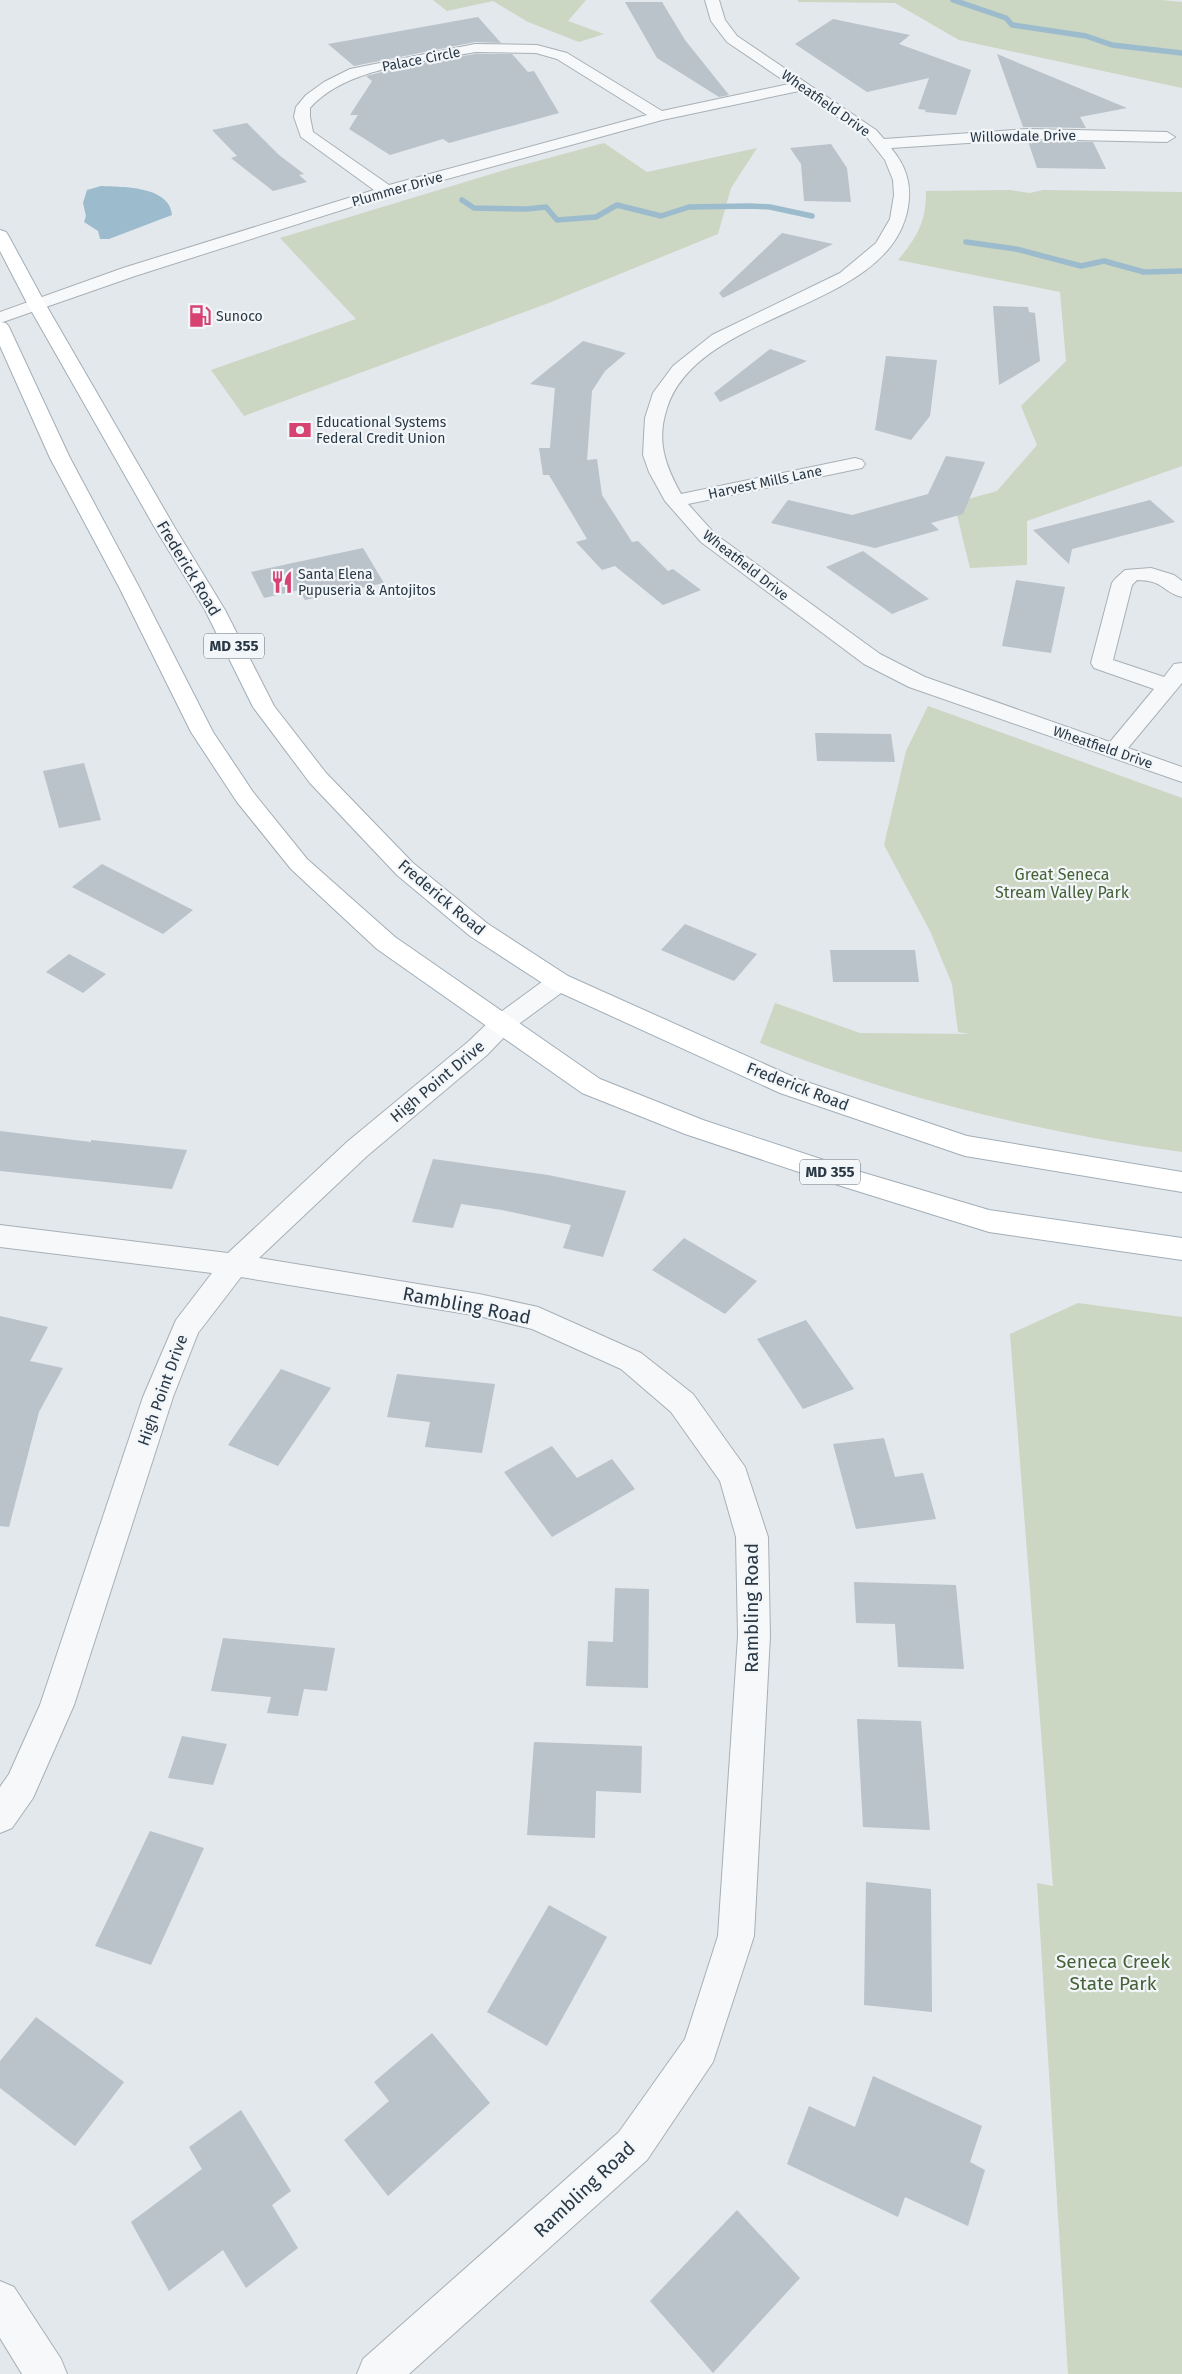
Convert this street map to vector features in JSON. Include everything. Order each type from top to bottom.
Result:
[{"type":"main road","name":"Frederick Road","points":[[0,235],[37,305],[164,528],[215,610],[264,707],[318,778],[405,869],[479,930],[558,982],[789,1086],[965,1146],[1182,1182]]},
{"type":"main road","name":"MD 355","points":[[0,327],[60,458],[129,586],[202,732],[245,797],[300,864],[365,926],[433,977],[590,1086],[694,1127],[830,1172],[989,1221],[1182,1249]]},
{"type":"street","name":"Wheatfield Drive","points":[[712,0],[718,21],[732,39],[871,133],[892,159],[900,180],[902,195],[898,219],[883,246],[846,276],[718,339],[679,370],[662,392],[654,418],[653,455],[659,472],[675,501],[708,538],[872,659],[917,682],[1182,775]]},
{"type":"street","name":"Palace Circle","points":[[386,191],[306,134],[302,118],[303,107],[329,84],[355,72],[475,48],[537,50],[562,56],[660,116]]},
{"type":"street","name":"Plummer Drive","points":[[0,318],[129,272],[386,191],[660,116],[802,86]]},
{"type":"street","name":"Willowdale Drive","points":[[880,144],[1028,134],[1167,137]]},
{"type":"street","name":"Harvest Mills Lane","points":[[675,501],[855,464]]},
{"type":"street","points":[[1167,686],[1102,663],[1122,583],[1132,574],[1151,574],[1167,579],[1182,591]]},
{"type":"street","points":[[1114,751],[1182,669]]},
{"type":"street","name":"High Point Drive","points":[[0,1816],[21,1786],[57,1705],[158,1397],[186,1328],[234,1264],[357,1149],[478,1048],[503,1024],[558,982]]},
{"type":"street","name":"Rambling Road","points":[[0,1236],[234,1264],[479,1305],[538,1319],[630,1361],[682,1403],[734,1476],[752,1537],[754,1636],[736,1936],[700,2050],[634,2146],[378,2374]]},
{"type":"street","points":[[0,2301],[46,2374]]},
{"type":"green space","points":[[433,0],[586,0],[568,21],[604,34],[579,42],[528,22],[493,1],[447,11]]},
{"type":"green space","points":[[798,0],[1161,0],[1182,2],[1182,88],[959,40],[895,3],[798,2]]},
{"type":"green space","points":[[604,143],[647,172],[757,148],[731,188],[718,234],[546,304],[244,416],[211,370],[356,319],[280,238],[508,169]]},
{"type":"green space","points":[[1010,190],[1030,193],[1043,190],[1182,192],[1182,466],[1027,521],[1027,565],[970,568],[954,503],[997,491],[1037,445],[1021,406],[1066,361],[1060,292],[898,260],[920,228],[926,202],[926,191]]},
{"type":"green space","name":"Great Seneca Stream Valley Park","points":[[928,706],[1182,798],[1182,1152],[1074,1134],[968,1111],[811,1063],[760,1043],[775,1003],[860,1033],[969,1034],[958,1032],[952,984],[930,931],[884,845],[906,751]]},
{"type":"green space","name":"Seneca Creek State Park","points":[[1078,1303],[1182,1317],[1182,2374],[1068,2374],[1037,1883],[1053,1886],[1010,1334]]},
{"type":"water","points":[[101,186],[133,188],[154,193],[163,198],[169,205],[172,215],[109,239],[100,239],[98,231],[84,222],[86,216],[83,203],[87,190]]},
{"type":"building","points":[[625,2],[662,2],[685,40],[729,95],[719,97],[657,58]]},
{"type":"building","points":[[478,17],[501,43],[475,42],[354,66],[328,44]]},
{"type":"building","points":[[833,19],[910,35],[899,44],[971,70],[956,115],[925,112],[926,110],[918,109],[929,78],[867,92],[795,44]]},
{"type":"building","points":[[475,54],[512,54],[528,72],[534,71],[559,113],[449,143],[443,139],[390,155],[349,129],[358,115],[350,115],[372,81],[366,76],[410,65]]},
{"type":"building","points":[[997,54],[1127,108],[1080,117],[1086,128],[1023,127]]},
{"type":"building","points":[[247,123],[279,155],[304,174],[299,175],[307,182],[273,191],[231,158],[237,156],[212,130]]},
{"type":"building","points":[[1028,141],[1093,142],[1106,169],[1037,168]]},
{"type":"building","points":[[831,144],[847,168],[851,202],[804,201],[801,164],[790,148]]},
{"type":"building","points":[[782,233],[833,244],[723,298],[719,293]]},
{"type":"building","points":[[993,306],[1028,307],[1029,312],[1035,313],[1040,361],[999,385]]},
{"type":"building","points":[[583,341],[626,353],[605,371],[592,391],[587,460],[597,459],[602,495],[632,542],[638,541],[668,571],[673,569],[701,590],[663,605],[615,566],[602,570],[576,542],[587,539],[549,475],[543,475],[539,448],[550,448],[555,388],[530,384]]},
{"type":"building","points":[[770,349],[807,361],[720,402],[714,393]]},
{"type":"building","points":[[886,356],[937,360],[930,416],[911,440],[875,430]]},
{"type":"building","points":[[946,456],[985,462],[963,514],[931,523],[939,530],[875,548],[771,523],[788,500],[852,515],[928,494]]},
{"type":"building","points":[[1150,500],[1175,522],[1072,549],[1069,564],[1033,530]]},
{"type":"building","points":[[363,548],[384,583],[305,600],[299,590],[264,598],[251,572]]},
{"type":"building","points":[[863,551],[929,599],[892,614],[826,567]]},
{"type":"building","points":[[1016,580],[1065,587],[1051,653],[1002,646]]},
{"type":"building","points":[[815,733],[891,734],[895,762],[817,761]]},
{"type":"building","points":[[84,763],[101,820],[59,828],[43,771]]},
{"type":"building","points":[[102,864],[193,910],[163,934],[72,887]]},
{"type":"building","points":[[685,924],[757,954],[734,981],[661,950]]},
{"type":"building","points":[[830,950],[915,950],[919,982],[833,982]]},
{"type":"building","points":[[69,954],[106,974],[83,993],[46,972]]},
{"type":"building","points":[[0,1131],[91,1142],[91,1140],[187,1150],[172,1189],[0,1171]]},
{"type":"building","points":[[433,1159],[548,1175],[626,1191],[603,1257],[563,1248],[571,1225],[502,1210],[461,1204],[453,1228],[412,1222]]},
{"type":"building","points":[[684,1238],[757,1281],[725,1314],[652,1270]]},
{"type":"building","points":[[0,1316],[48,1327],[30,1361],[63,1368],[39,1412],[9,1527],[0,1526]]},
{"type":"building","points":[[806,1320],[854,1389],[803,1409],[757,1339]]},
{"type":"building","points":[[281,1369],[331,1388],[278,1466],[228,1445]]},
{"type":"building","points":[[397,1374],[495,1384],[482,1453],[425,1447],[430,1422],[387,1417]]},
{"type":"building","points":[[884,1438],[895,1477],[923,1473],[936,1519],[856,1529],[833,1444]]},
{"type":"building","points":[[552,1446],[577,1478],[612,1459],[635,1489],[552,1537],[504,1472]]},
{"type":"building","points":[[854,1582],[956,1585],[964,1669],[898,1667],[895,1624],[856,1623]]},
{"type":"building","points":[[615,1588],[649,1589],[648,1688],[586,1686],[588,1641],[613,1642]]},
{"type":"building","points":[[223,1638],[335,1648],[327,1691],[304,1689],[298,1716],[267,1713],[271,1697],[211,1691]]},
{"type":"building","points":[[857,1719],[921,1721],[930,1830],[863,1827]]},
{"type":"building","points":[[182,1736],[227,1744],[213,1785],[168,1778]]},
{"type":"building","points":[[534,1742],[642,1746],[641,1793],[596,1791],[595,1838],[527,1835]]},
{"type":"building","points":[[150,1831],[204,1848],[151,1965],[95,1946]]},
{"type":"building","points":[[866,1882],[931,1889],[932,2012],[864,2005]]},
{"type":"building","points":[[549,1905],[607,1937],[547,2046],[487,2012]]},
{"type":"building","points":[[36,2017],[124,2082],[75,2146],[0,2088],[0,2061]]},
{"type":"building","points":[[432,2033],[490,2103],[388,2196],[344,2140],[389,2101],[374,2082]]},
{"type":"building","points":[[873,2076],[982,2126],[970,2162],[985,2170],[968,2226],[905,2197],[898,2217],[787,2164],[809,2106],[855,2127]]},
{"type":"building","points":[[241,2110],[291,2191],[272,2205],[298,2248],[246,2288],[223,2250],[169,2291],[131,2222],[202,2169],[189,2147]]},
{"type":"building","points":[[737,2210],[800,2278],[713,2373],[650,2301]]},
{"type":"waterway","points":[[953,0],[1006,18],[1012,25],[1086,36],[1112,45],[1182,53]]},
{"type":"waterway","points":[[462,200],[474,208],[527,209],[546,207],[557,220],[596,217],[617,205],[661,216],[689,207],[750,206],[770,207],[812,216]]},
{"type":"waterway","points":[[966,242],[1016,249],[1081,266],[1104,261],[1144,272],[1182,271]]},
{"type":"place","name":"Sunoco","points":[[200,316]]},
{"type":"place","name":"Educational Systems Federal Credit Union","points":[[300,430]]},
{"type":"place","name":"Santa Elena Pupuseria & Antojitos","points":[[282,582]]}]
